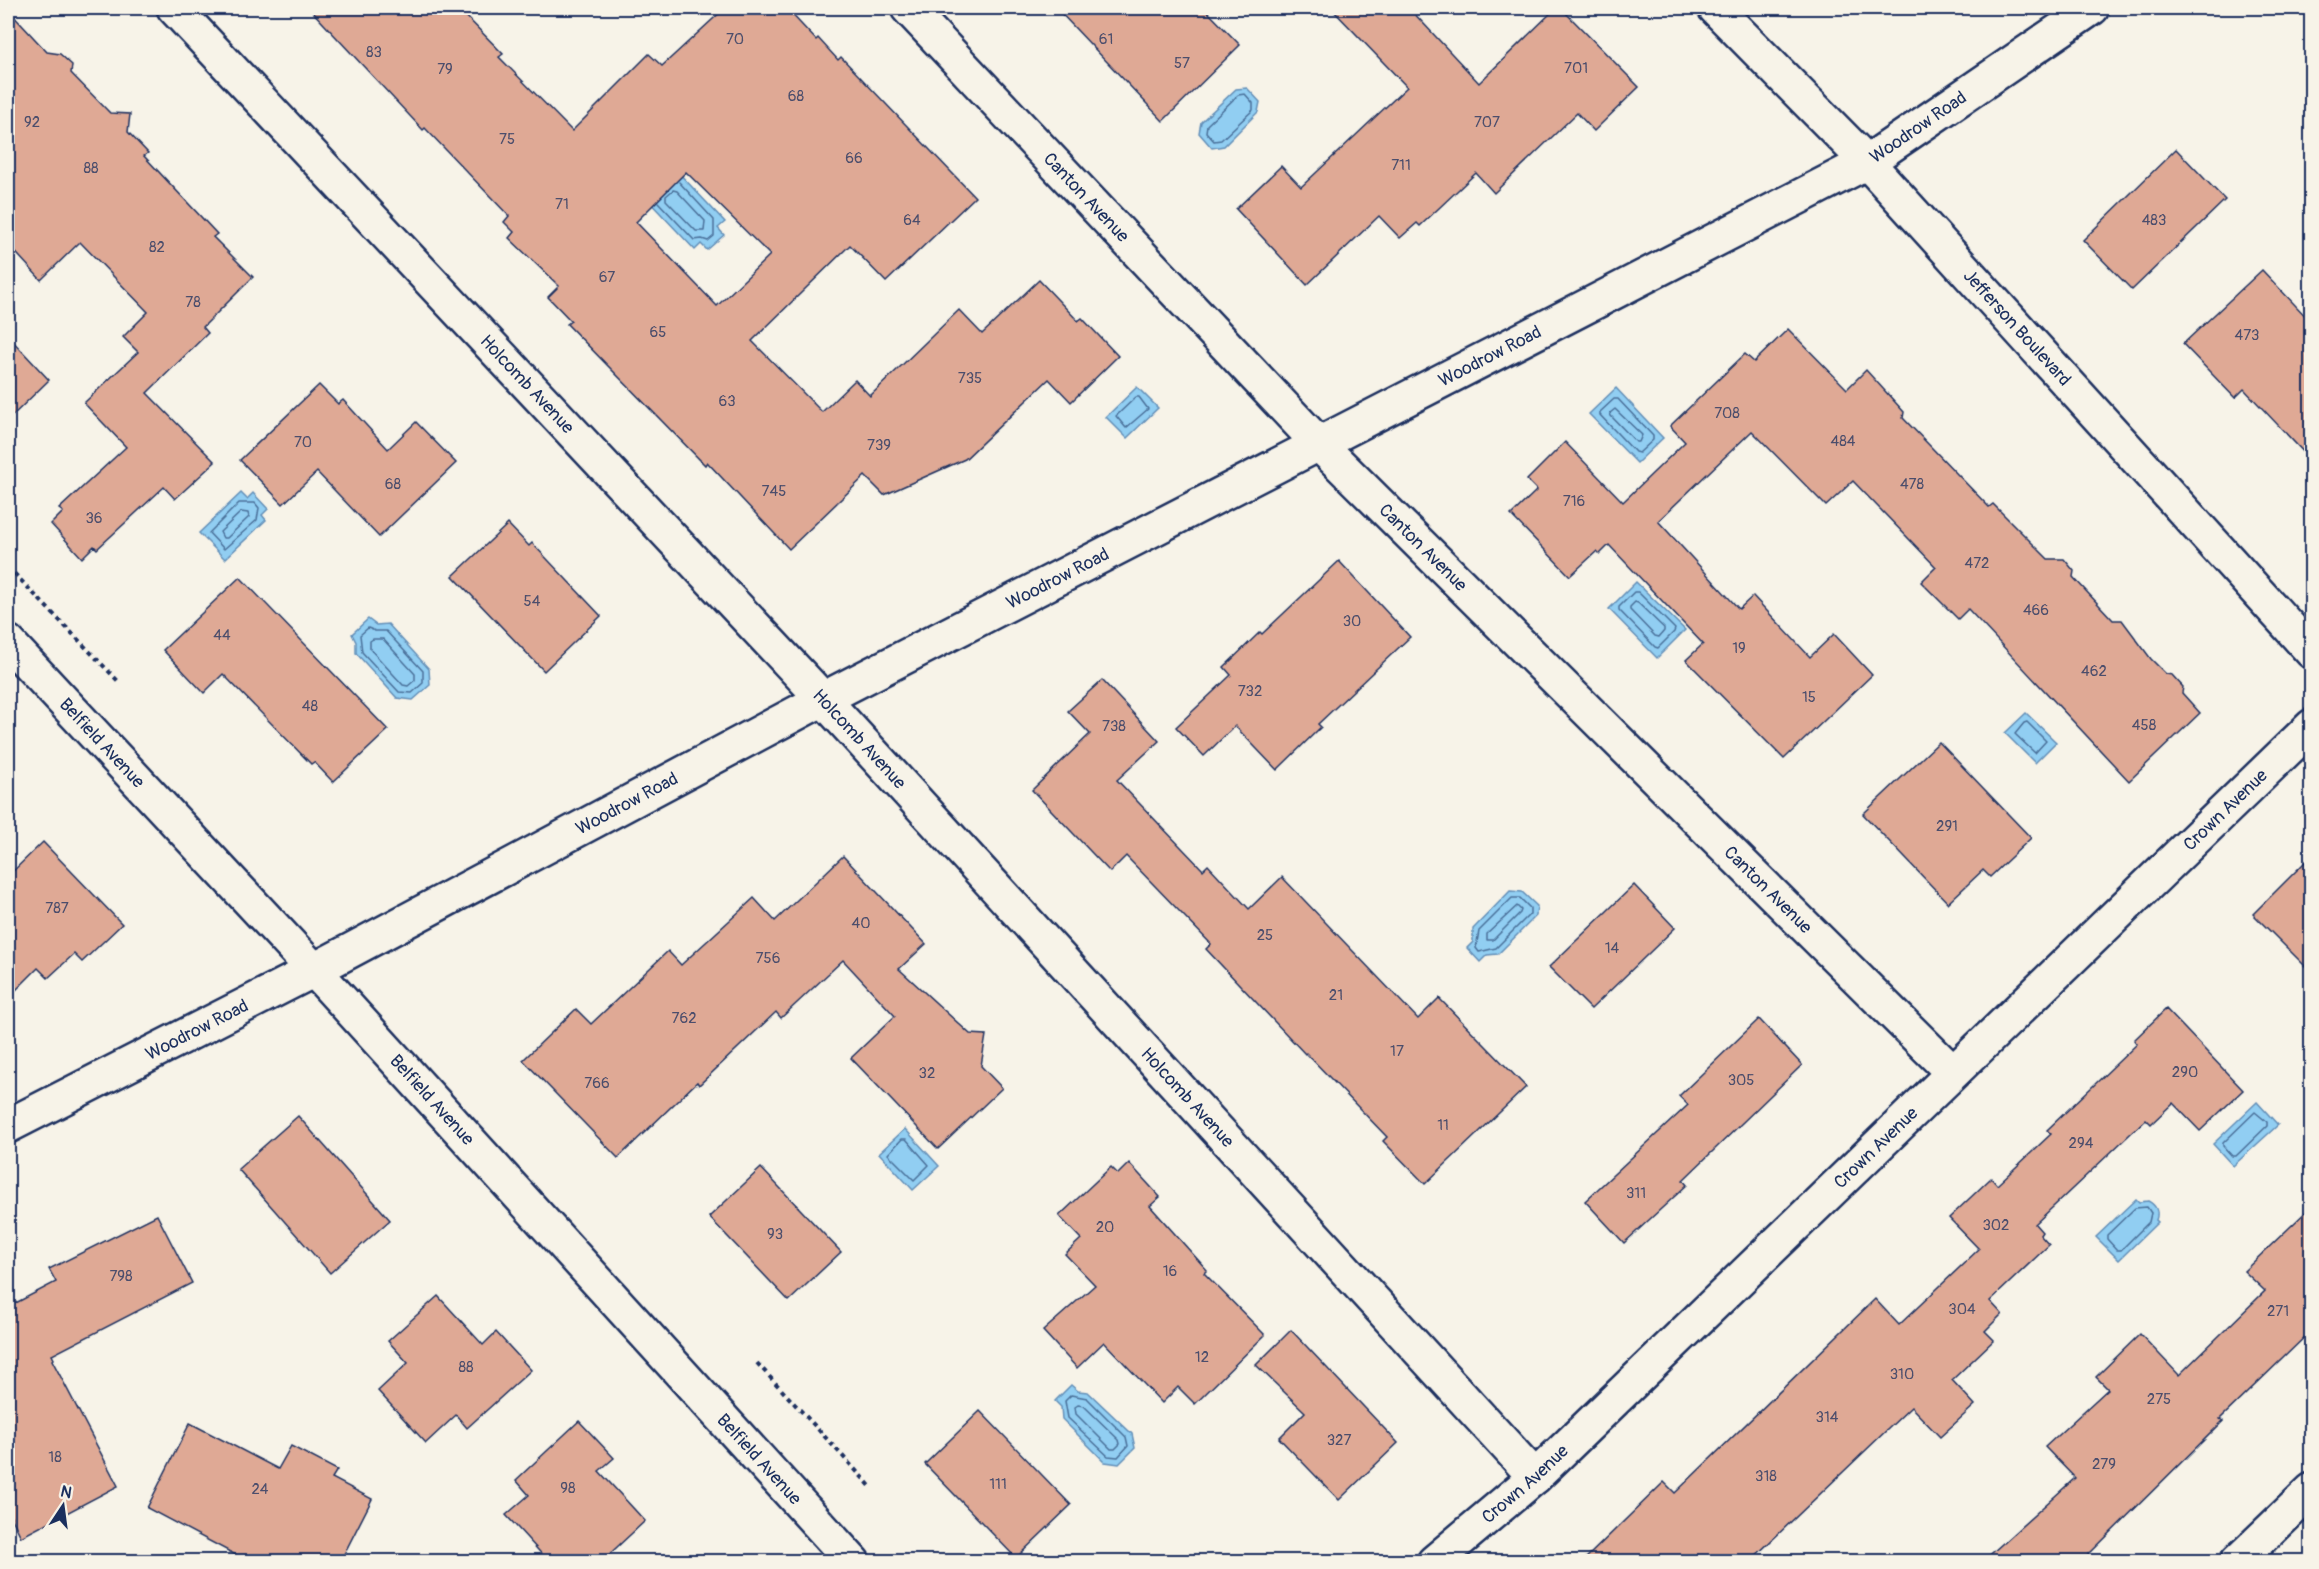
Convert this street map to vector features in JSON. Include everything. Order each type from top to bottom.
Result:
[{"type":"street","name":"Holcomb Avenue","points":[[174,8],[823,699],[1535,1477]]},
{"type":"street","name":"Canton Avenue","points":[[908,8],[1319,444],[1952,1072]]},
{"type":"street","name":"Jefferson Boulevard","points":[[1715,8],[1867,162],[2312,652]]},
{"type":"street","name":"Woodrow Road","points":[[8,1126],[314,970],[823,699],[1867,162],[2092,8]]},
{"type":"street","name":"Belfield Avenue","points":[[8,642],[314,970],[853,1562]]},
{"type":"street","name":"Crown Avenue","points":[[1434,1562],[1535,1477],[2312,726]]},
{"type":"street","points":[[2237,1562],[2312,1490]]},
{"type":"path","points":[[8,567],[120,683]]},
{"type":"path","points":[[757,1362],[872,1488]]},
{"type":"water","points":[[1247,88],[1260,102],[1258,112],[1224,146],[1212,148],[1199,133],[1201,122],[1236,89]]},
{"type":"water","points":[[676,170],[725,222],[718,228],[724,235],[707,250],[701,244],[695,250],[645,197]]},
{"type":"water","points":[[1137,387],[1158,408],[1127,438],[1106,417]]},
{"type":"water","points":[[1616,388],[1663,438],[1637,463],[1589,414]]},
{"type":"water","points":[[241,493],[247,499],[253,493],[268,509],[262,515],[266,520],[225,559],[199,533]]},
{"type":"water","points":[[1636,582],[1685,630],[1657,658],[1609,609]]},
{"type":"water","points":[[368,619],[376,625],[388,624],[429,669],[430,685],[413,700],[397,698],[356,653],[356,642],[352,634]]},
{"type":"water","points":[[2026,713],[2056,742],[2035,763],[2005,733]]},
{"type":"water","points":[[1510,891],[1522,892],[1537,906],[1536,916],[1498,954],[1487,955],[1480,962],[1467,948],[1473,942],[1473,929]]},
{"type":"water","points":[[2257,1102],[2278,1125],[2233,1166],[2213,1144]]},
{"type":"water","points":[[905,1129],[939,1166],[913,1190],[879,1153]]},
{"type":"water","points":[[2136,1199],[2139,1202],[2148,1201],[2155,1207],[2158,1222],[2119,1260],[2096,1237]]},
{"type":"water","points":[[1071,1385],[1078,1391],[1088,1392],[1132,1434],[1135,1448],[1119,1464],[1105,1462],[1062,1419],[1061,1407],[1055,1401]]},
{"type":"building","points":[[309,8],[458,8],[503,54],[499,57],[572,131],[649,54],[662,66],[725,8],[786,8],[838,60],[841,57],[975,197],[886,282],[850,245],[752,341],[822,412],[855,380],[870,396],[959,310],[982,334],[1039,280],[1078,321],[1082,318],[1118,356],[1071,402],[1049,379],[965,459],[884,495],[865,476],[789,549],[707,462],[705,465],[567,324],[571,321],[548,297],[559,286],[509,238],[514,232],[504,222],[509,216],[425,128],[423,130]],"holes":[[[686,172],[770,255],[717,306],[636,222]]]},
{"type":"building","points":[[1056,8],[1204,8],[1240,45],[1163,121]]},
{"type":"building","points":[[1331,8],[1409,8],[1479,83],[1556,8],[1561,8],[1639,87],[1594,131],[1577,113],[1494,193],[1476,173],[1420,226],[1417,223],[1400,238],[1379,216],[1307,285],[1236,209],[1281,166],[1301,187],[1407,87]]},
{"type":"building","points":[[8,10],[47,52],[60,54],[72,65],[71,73],[110,113],[130,114],[128,132],[148,153],[144,156],[217,234],[213,237],[253,277],[203,327],[208,333],[147,393],[215,462],[175,499],[164,487],[97,549],[94,546],[82,558],[51,524],[63,512],[59,509],[126,447],[84,403],[138,352],[123,337],[148,312],[80,242],[41,280],[8,244]]},
{"type":"building","points":[[2176,149],[2225,200],[2132,290],[2083,240]]},
{"type":"building","points":[[2262,270],[2312,323],[2312,461],[2244,389],[2235,398],[2183,344]]},
{"type":"building","points":[[1788,329],[1847,389],[1866,370],[1904,412],[1903,418],[1989,507],[1993,504],[2048,559],[2064,559],[2074,571],[2073,577],[2113,620],[2122,620],[2151,659],[2183,687],[2182,693],[2200,713],[2129,781],[1968,609],[1958,619],[1921,582],[1936,567],[1853,481],[1826,506],[1752,431],[1658,521],[1739,609],[1753,596],[1810,657],[1834,634],[1872,675],[1784,759],[1686,660],[1703,644],[1609,545],[1600,554],[1597,551],[1570,576],[1511,515],[1537,490],[1527,480],[1565,442],[1623,502],[1685,442],[1670,426],[1745,354],[1754,362]]},
{"type":"building","points":[[8,336],[49,380],[8,420]]},
{"type":"building","points":[[319,385],[338,404],[343,400],[388,449],[416,422],[456,463],[379,537],[317,472],[283,504],[240,460]]},
{"type":"building","points":[[508,524],[529,546],[532,543],[601,616],[544,671],[453,576]]},
{"type":"building","points":[[1339,561],[1410,637],[1318,724],[1321,727],[1277,770],[1235,726],[1204,756],[1176,727],[1231,675],[1224,667]]},
{"type":"building","points":[[240,577],[388,730],[333,782],[314,762],[311,764],[223,674],[204,693],[163,650]]},
{"type":"building","points":[[1102,680],[1159,741],[1117,780],[1203,870],[1208,865],[1249,909],[1282,877],[1418,1019],[1439,998],[1526,1087],[1425,1184],[1383,1141],[1387,1137],[1206,949],[1211,944],[1126,856],[1110,872],[1032,790],[1090,734],[1068,711]]},
{"type":"building","points":[[1939,742],[2031,838],[1990,877],[1983,870],[1948,903],[1863,814]]},
{"type":"building","points":[[43,842],[122,924],[82,962],[74,954],[48,978],[38,968],[8,998],[8,876]]},
{"type":"building","points":[[2312,855],[2312,973],[2253,914]]},
{"type":"building","points":[[843,856],[926,944],[899,969],[970,1034],[986,1035],[981,1066],[1002,1088],[938,1149],[851,1058],[895,1016],[843,960],[781,1018],[776,1012],[699,1085],[697,1082],[618,1158],[523,1060],[576,1009],[591,1024],[668,951],[681,965],[754,898],[775,921]]},
{"type":"building","points":[[1634,885],[1675,928],[1591,1009],[1549,967]]},
{"type":"building","points":[[2166,1009],[2243,1090],[2200,1131],[2173,1103],[2151,1124],[2146,1119],[2035,1224],[2042,1232],[2040,1235],[2049,1245],[1990,1301],[2002,1314],[1985,1331],[1994,1340],[1952,1380],[1975,1405],[1940,1437],[1911,1407],[1749,1562],[1582,1562],[1664,1482],[1675,1493],[1875,1299],[1899,1325],[1979,1249],[1949,1218],[1991,1178],[1997,1185],[2051,1134],[2047,1130],[2137,1044],[2134,1040]]},
{"type":"building","points":[[1759,1019],[1802,1065],[1683,1180],[1687,1185],[1624,1243],[1585,1201],[1688,1105],[1679,1096]]},
{"type":"building","points":[[298,1116],[390,1220],[330,1273],[238,1169]]},
{"type":"building","points":[[1129,1163],[1160,1197],[1150,1206],[1207,1270],[1204,1273],[1265,1335],[1195,1404],[1178,1387],[1162,1403],[1104,1342],[1077,1368],[1043,1331],[1095,1285],[1065,1254],[1081,1239],[1059,1216],[1111,1167],[1118,1174]]},
{"type":"building","points":[[761,1168],[841,1252],[789,1301],[709,1217]]},
{"type":"building","points":[[2312,1206],[2312,1330],[2220,1419],[2223,1421],[2081,1562],[1982,1562],[2075,1478],[2045,1447],[2108,1389],[2096,1377],[2140,1334],[2179,1375],[2265,1291],[2244,1271]]},
{"type":"building","points":[[157,1215],[192,1283],[52,1355],[54,1359],[52,1360],[118,1486],[21,1537],[8,1510],[8,1307],[56,1282],[49,1269]]},
{"type":"building","points":[[438,1296],[483,1345],[496,1332],[531,1370],[467,1428],[456,1415],[426,1443],[378,1391],[408,1363],[388,1341]]},
{"type":"building","points":[[1291,1330],[1398,1443],[1339,1500],[1279,1438],[1305,1412],[1256,1365]]},
{"type":"building","points":[[980,1411],[1071,1505],[1016,1558],[925,1464]]},
{"type":"building","points":[[579,1421],[614,1458],[599,1471],[645,1521],[601,1562],[549,1562],[506,1515],[529,1495],[516,1480]]},
{"type":"building","points":[[190,1423],[278,1469],[291,1446],[337,1470],[332,1478],[372,1499],[340,1562],[249,1562],[147,1508]]}]
